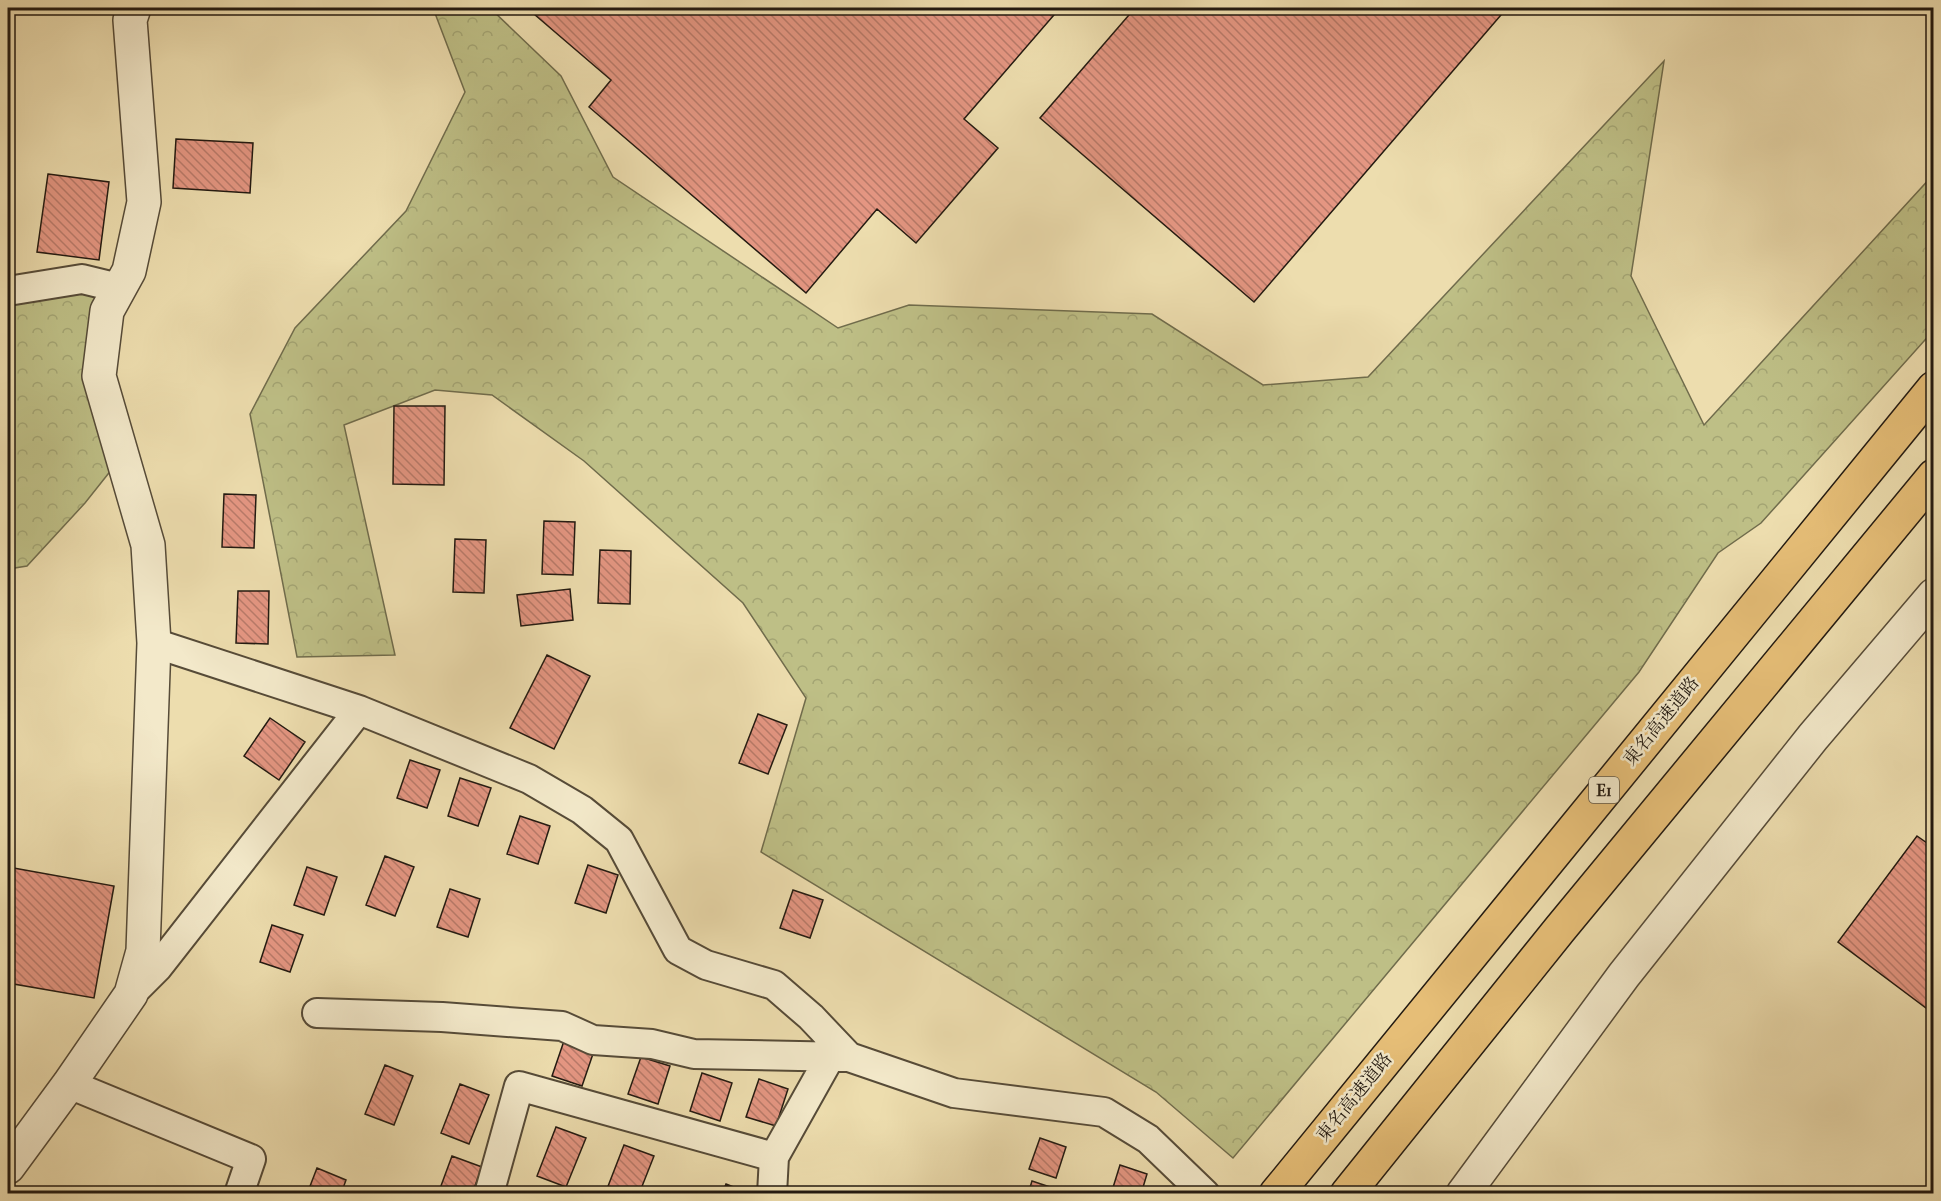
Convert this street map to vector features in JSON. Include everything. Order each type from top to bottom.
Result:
[{"type":"highway","name":"東名高速道路","points":[[1276,1194],[1934,388]]},
{"type":"highway","points":[[1347,1194],[1560,929],[1934,476]]},
{"type":"street","points":[[130,994],[143,951],[154,643],[148,544],[99,376],[107,311],[129,271],[144,202],[129,20],[134,8]]},
{"type":"street","points":[[8,291],[82,279],[119,288]]},
{"type":"street","points":[[1463,1194],[1624,975],[1814,737],[1934,595]]},
{"type":"street","points":[[154,643],[359,710],[529,779],[582,810],[619,840],[678,950],[706,965],[774,985],[811,1017],[840,1057]]},
{"type":"street","points":[[8,1167],[69,1084],[130,994],[158,968],[359,710]]},
{"type":"street","points":[[317,1013],[442,1017],[562,1026],[593,1040],[652,1044],[694,1054],[840,1057],[954,1094],[1104,1112],[1148,1139],[1205,1194]]},
{"type":"street","points":[[772,1194],[774,1156],[840,1057]]},
{"type":"street","points":[[69,1084],[251,1159],[239,1194]]},
{"type":"street","points":[[489,1194],[519,1086],[774,1156]]},
{"type":"green space","points":[[433,8],[490,8],[561,76],[613,177],[838,328],[909,305],[1152,314],[1263,385],[1368,377],[1664,61],[1631,276],[1704,425],[1933,175],[1933,331],[1761,523],[1718,553],[1639,672],[1233,1158],[1156,1092],[761,852],[806,698],[743,603],[584,461],[492,395],[435,390],[344,425],[395,655],[297,657],[250,414],[295,328],[406,211],[465,92]]},
{"type":"green space","points":[[119,288],[87,362],[112,469],[85,503],[27,566],[8,569],[8,297]]},
{"type":"building","points":[[527,8],[1060,8],[964,119],[998,148],[916,243],[877,209],[806,293],[589,107],[611,80]]},
{"type":"building","points":[[1135,8],[1507,8],[1254,302],[1040,118]]},
{"type":"building","points":[[176,139],[253,143],[250,193],[173,188]]},
{"type":"building","points":[[48,174],[109,182],[99,260],[37,252]]},
{"type":"building","points":[[394,406],[445,406],[444,485],[393,484]]},
{"type":"building","points":[[224,494],[256,495],[254,548],[222,547]]},
{"type":"building","points":[[544,521],[575,522],[573,575],[542,574]]},
{"type":"building","points":[[455,539],[486,540],[484,593],[453,592]]},
{"type":"building","points":[[600,550],[631,551],[630,604],[598,603]]},
{"type":"building","points":[[570,589],[573,620],[521,626],[517,595]]},
{"type":"building","points":[[238,591],[269,591],[268,644],[236,643]]},
{"type":"building","points":[[547,655],[590,676],[554,749],[510,728]]},
{"type":"building","points":[[758,714],[787,725],[768,774],[739,763]]},
{"type":"building","points":[[270,718],[305,742],[279,780],[244,756]]},
{"type":"building","points":[[410,760],[440,770],[427,808],[397,798]]},
{"type":"building","points":[[460,778],[491,788],[478,826],[448,816]]},
{"type":"building","points":[[520,816],[550,826],[538,864],[507,854]]},
{"type":"building","points":[[1917,836],[1934,848],[1934,1014],[1838,942]]},
{"type":"building","points":[[385,856],[414,867],[395,916],[366,905]]},
{"type":"building","points":[[588,865],[618,875],[606,913],[575,903]]},
{"type":"building","points":[[8,867],[114,886],[94,998],[8,983]]},
{"type":"building","points":[[307,867],[337,877],[324,915],[294,905]]},
{"type":"building","points":[[450,889],[480,899],[468,937],[437,927]]},
{"type":"building","points":[[793,890],[823,900],[810,938],[780,928]]},
{"type":"building","points":[[272,925],[303,935],[290,972],[260,962]]},
{"type":"building","points":[[565,1038],[595,1048],[582,1086],[552,1076]]},
{"type":"building","points":[[641,1057],[670,1066],[658,1104],[628,1094]]},
{"type":"building","points":[[385,1065],[413,1076],[394,1125],[365,1114]]},
{"type":"building","points":[[702,1073],[732,1083],[720,1121],[690,1111]]},
{"type":"building","points":[[759,1079],[788,1089],[776,1126],[746,1117]]},
{"type":"building","points":[[460,1084],[489,1095],[469,1144],[441,1133]]},
{"type":"building","points":[[556,1127],[586,1138],[566,1187],[537,1176]]},
{"type":"building","points":[[1040,1138],[1066,1147],[1056,1178],[1029,1169]]},
{"type":"building","points":[[624,1145],[654,1156],[639,1194],[605,1194]]},
{"type":"building","points":[[452,1156],[482,1167],[472,1194],[438,1194]]},
{"type":"building","points":[[1120,1165],[1147,1174],[1141,1194],[1111,1194]]},
{"type":"building","points":[[317,1168],[346,1180],[341,1194],[307,1194]]},
{"type":"building","points":[[1032,1181],[1059,1190],[1058,1194],[1028,1194]]},
{"type":"building","points":[[726,1184],[751,1194],[722,1194]]}]
